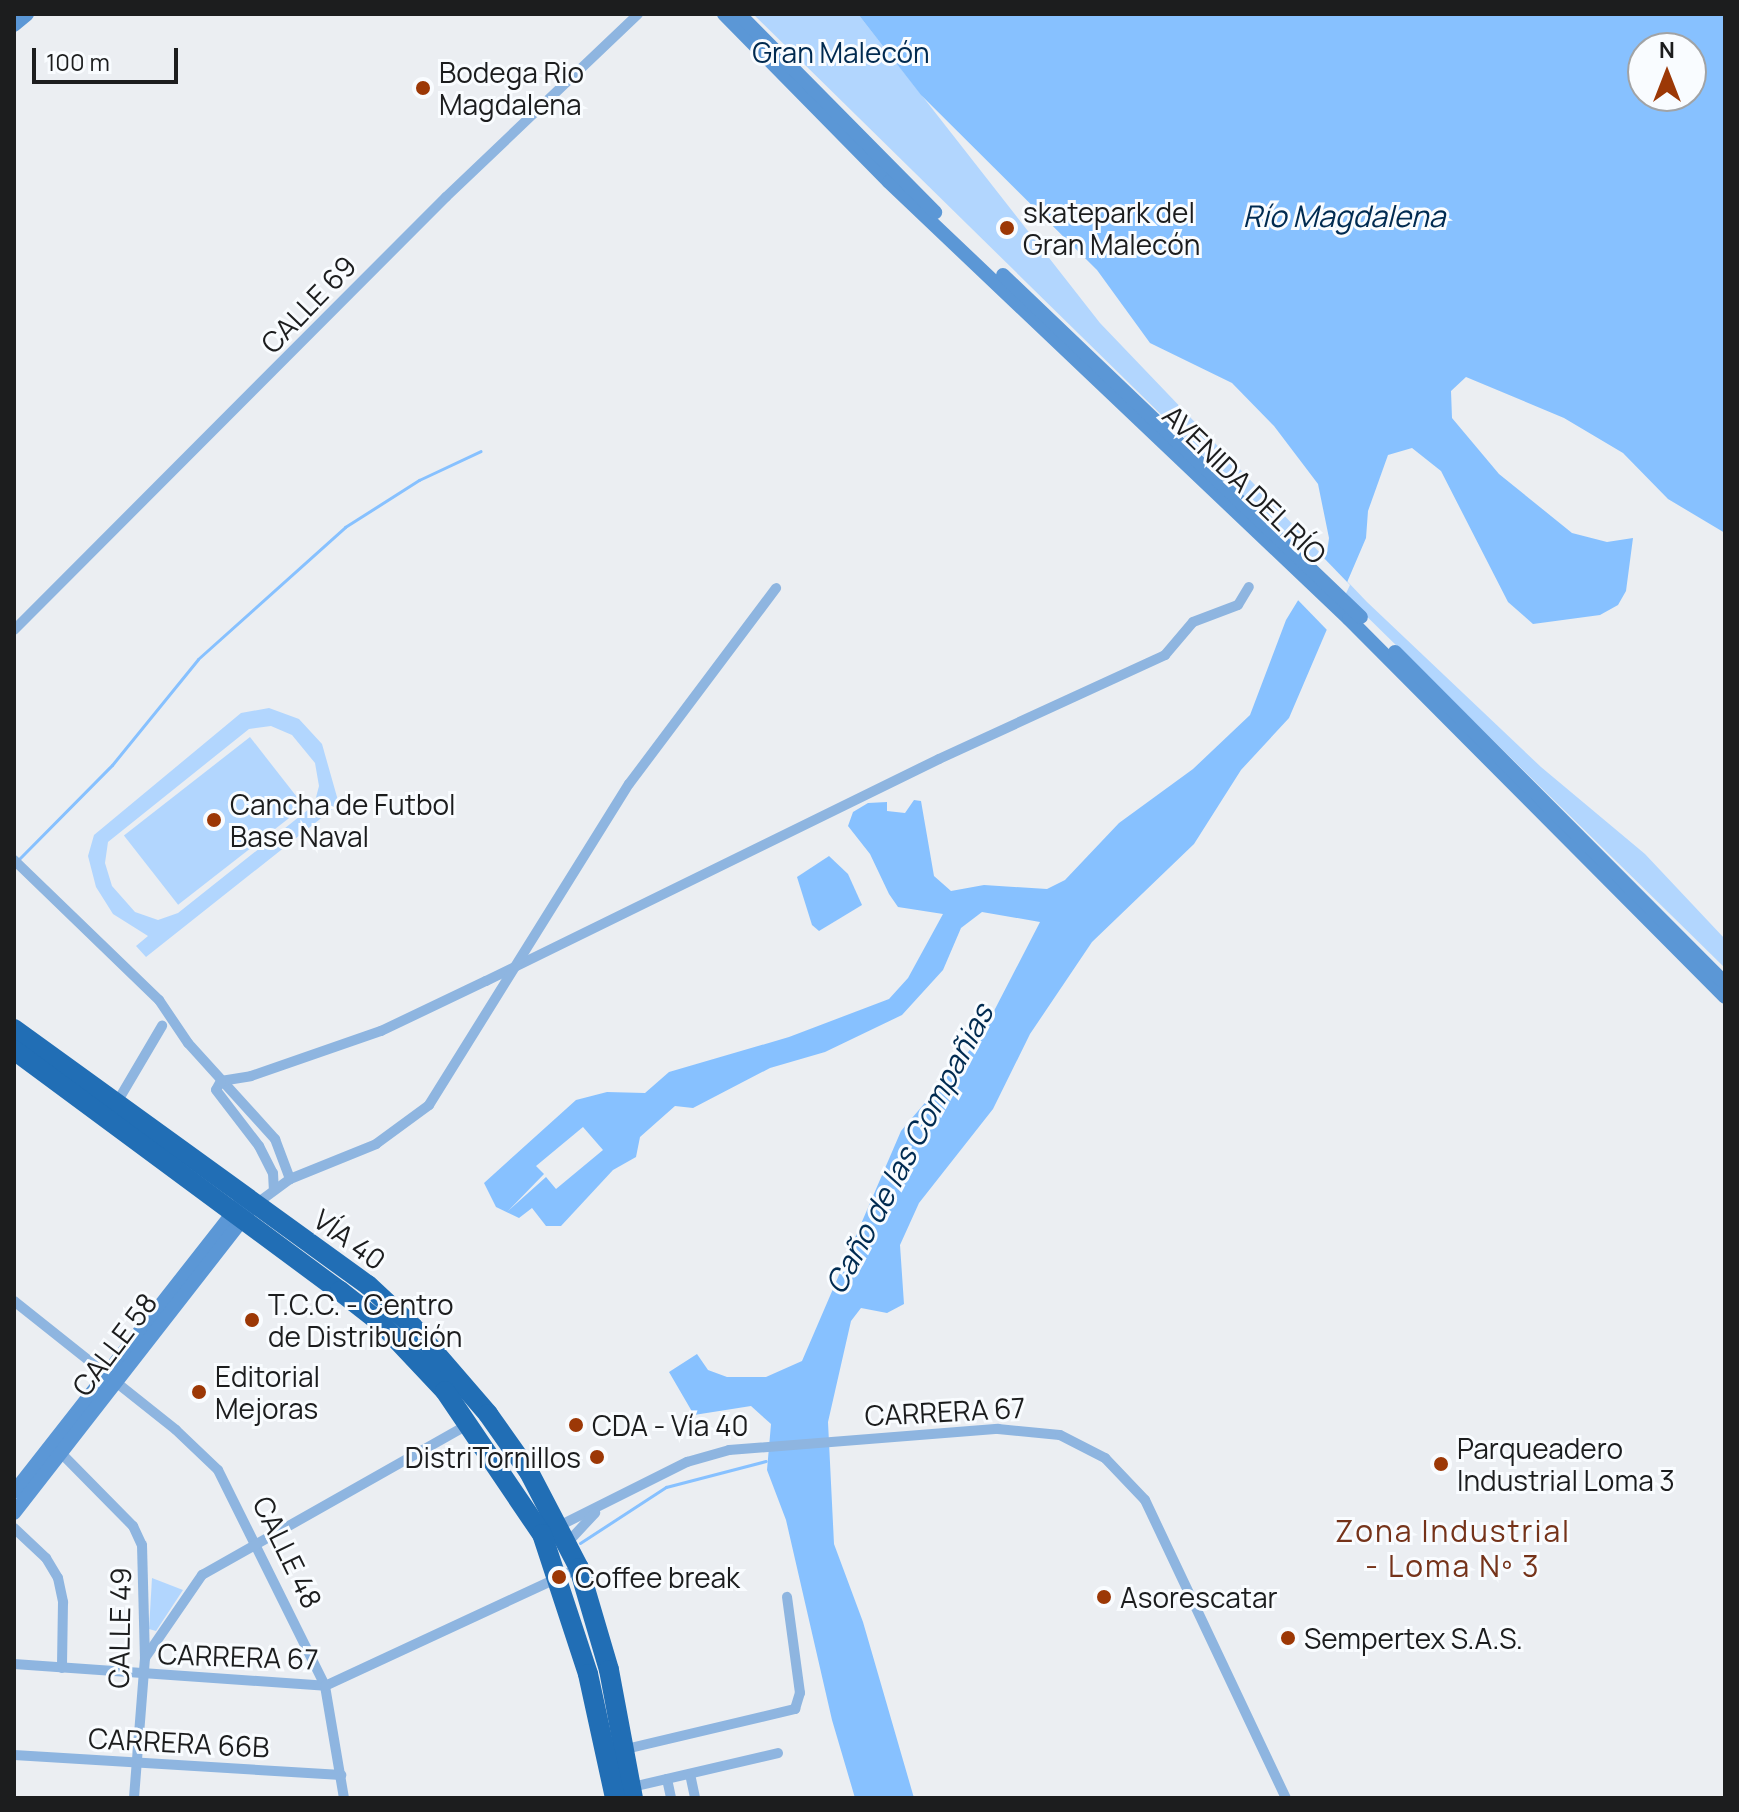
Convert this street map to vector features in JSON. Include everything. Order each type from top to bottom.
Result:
[{"type":"highway","name":"VÍA 40","points":[[14,1029],[116,1104],[244,1208]]},
{"type":"highway","name":"VÍA 40","points":[[14,1050],[244,1208],[368,1285],[422,1337],[579,1568],[626,1749],[620,1794]]},
{"type":"highway","name":"VÍA 40","points":[[557,1534],[559,1577],[620,1794]]},
{"type":"main road","points":[[14,25],[27,14]]},
{"type":"main road","name":"AVENIDA DEL RÍO","points":[[724,14],[889,182],[1305,570]]},
{"type":"main road","name":"AVENIDA DEL RÍO","points":[[739,14],[935,212],[1353,616],[1725,984]]},
{"type":"main road","name":"AVENIDA DEL RÍO","points":[[1353,616],[1725,997]]},
{"type":"main road","name":"CALLE 58","points":[[14,1513],[57,1450],[244,1208]]},
{"type":"main road","name":"CALLE 58","points":[[14,1492],[57,1450]]},
{"type":"street","name":"CALLE 69","points":[[14,630],[446,197],[638,14]]},
{"type":"street","points":[[221,1081],[251,1076],[381,1031],[925,766],[1165,655],[1193,622],[1238,605],[1249,587]]},
{"type":"street","points":[[244,1208],[290,1179],[376,1144],[429,1105],[629,784],[776,588]]},
{"type":"street","points":[[14,860],[159,1000],[221,1081],[275,1139],[290,1179]]},
{"type":"street","points":[[116,1104],[162,1026]]},
{"type":"street","points":[[221,1081],[216,1090],[259,1146],[273,1173],[274,1190]]},
{"type":"street","name":"CALLE 48","points":[[14,1301],[113,1379],[218,1470],[259,1546],[325,1686],[344,1798]]},
{"type":"street","points":[[145,1658],[196,1581],[479,1419]]},
{"type":"street","name":"CARRERA 67","points":[[557,1534],[687,1462],[756,1446],[1040,1431],[1080,1443],[1116,1468],[1145,1500],[1286,1798]]},
{"type":"street","name":"CALLE 49","points":[[57,1450],[133,1526],[142,1545],[145,1658],[134,1798]]},
{"type":"street","name":"CARRERA 67","points":[[557,1534],[600,1509]]},
{"type":"street","points":[[14,1528],[46,1558],[58,1578],[63,1602],[62,1668]]},
{"type":"street","name":"CARRERA 67","points":[[14,1664],[144,1677],[325,1686],[579,1568]]},
{"type":"street","points":[[626,1749],[795,1709],[800,1693],[787,1597]]},
{"type":"street","points":[[620,1794],[667,1779],[778,1753]]},
{"type":"street","name":"CARRERA 66B","points":[[14,1755],[136,1765],[341,1775]]},
{"type":"street","points":[[690,1774],[695,1798]]},
{"type":"street","points":[[667,1779],[671,1798]]},
{"type":"green space","name":"Gran Malecón","points":[[753,14],[858,14],[1100,323],[1367,602],[1541,767],[1645,854],[1725,939],[1725,968]]},
{"type":"green space","points":[[269,708],[299,719],[322,744],[339,804],[146,957],[136,946],[148,936],[113,914],[96,887],[88,856],[94,835],[241,713]],"holes":[[[271,726],[292,735],[315,763],[319,786],[314,805],[178,913],[158,920],[135,912],[112,886],[105,863],[108,842],[249,729]]]},
{"type":"green space","name":"Cancha de Futbol Base Naval","points":[[250,737],[304,806],[178,905],[124,836]]},
{"type":"green space","points":[[152,1578],[183,1590],[156,1631],[149,1629]]},
{"type":"water","name":"Río Magdalena","points":[[858,14],[1725,14],[1725,533],[1668,499],[1623,453],[1564,418],[1466,377],[1451,391],[1452,418],[1499,474],[1572,533],[1607,542],[1633,538],[1626,591],[1618,605],[1600,615],[1533,624],[1508,602],[1441,471],[1412,448],[1388,455],[1368,511],[1366,538],[1289,718],[1241,770],[1194,844],[1092,942],[1030,1034],[993,1109],[919,1203],[900,1245],[904,1304],[887,1313],[861,1308],[851,1321],[828,1422],[834,1544],[863,1622],[914,1798],[855,1798],[832,1720],[786,1520],[767,1470],[771,1424],[751,1406],[694,1415],[669,1372],[697,1354],[708,1370],[727,1377],[766,1377],[802,1361],[901,1131],[980,1038],[1040,922],[982,912],[961,928],[943,970],[902,1015],[825,1052],[770,1068],[693,1108],[675,1106],[640,1137],[636,1157],[613,1170],[561,1226],[546,1226],[532,1208],[519,1218],[496,1207],[484,1183],[576,1100],[607,1092],[645,1093],[669,1072],[789,1037],[889,999],[908,978],[943,914],[898,907],[870,854],[848,826],[853,812],[868,803],[887,802],[887,811],[905,813],[914,800],[921,801],[934,876],[951,891],[984,885],[1047,889],[1065,880],[1119,823],[1193,769],[1250,715],[1286,620],[1327,553],[1329,538],[1318,484],[1274,426],[1232,383],[1150,343],[1097,270],[921,95]]},
{"type":"water","points":[[829,856],[848,874],[862,905],[819,931],[812,925],[797,877]]},
{"type":"pier","points":[[1321,555],[1350,585],[1328,631],[1295,597]]},
{"type":"pier","points":[[583,1127],[603,1150],[556,1189],[546,1177],[507,1212],[544,1174],[536,1166]]},
{"type":"waterway","points":[[19,859],[112,765],[198,659],[345,527],[419,480],[481,451]]},
{"type":"waterway","points":[[580,1543],[666,1487],[766,1461]]},
{"type":"place","name":"Bodega Rio Magdalena","points":[[423,88]]},
{"type":"place","name":"skatepark del Gran Malecón","points":[[1007,228]]},
{"type":"place","name":"Cancha de Futbol Base Naval","points":[[214,820]]},
{"type":"place","name":"T.C.C. - Centro de Distribución","points":[[252,1320]]},
{"type":"place","name":"Editorial Mejoras","points":[[199,1392]]},
{"type":"place","name":"CDA - Vía 40","points":[[576,1425]]},
{"type":"place","name":"DistriTornillos","points":[[597,1457]]},
{"type":"place","name":"Parqueadero Industrial Loma 3","points":[[1441,1464]]},
{"type":"place","name":"Coffee break","points":[[559,1577]]},
{"type":"place","name":"Asorescatar","points":[[1104,1597]]},
{"type":"place","name":"Sempertex S.A.S.","points":[[1288,1638]]},
{"type":"district","name":"Zona Industrial - Loma Nº 3","points":[[1453,1548]]},
{"type":"water label","name":"Caño de las Compañias","points":[[909,1149]]}]
